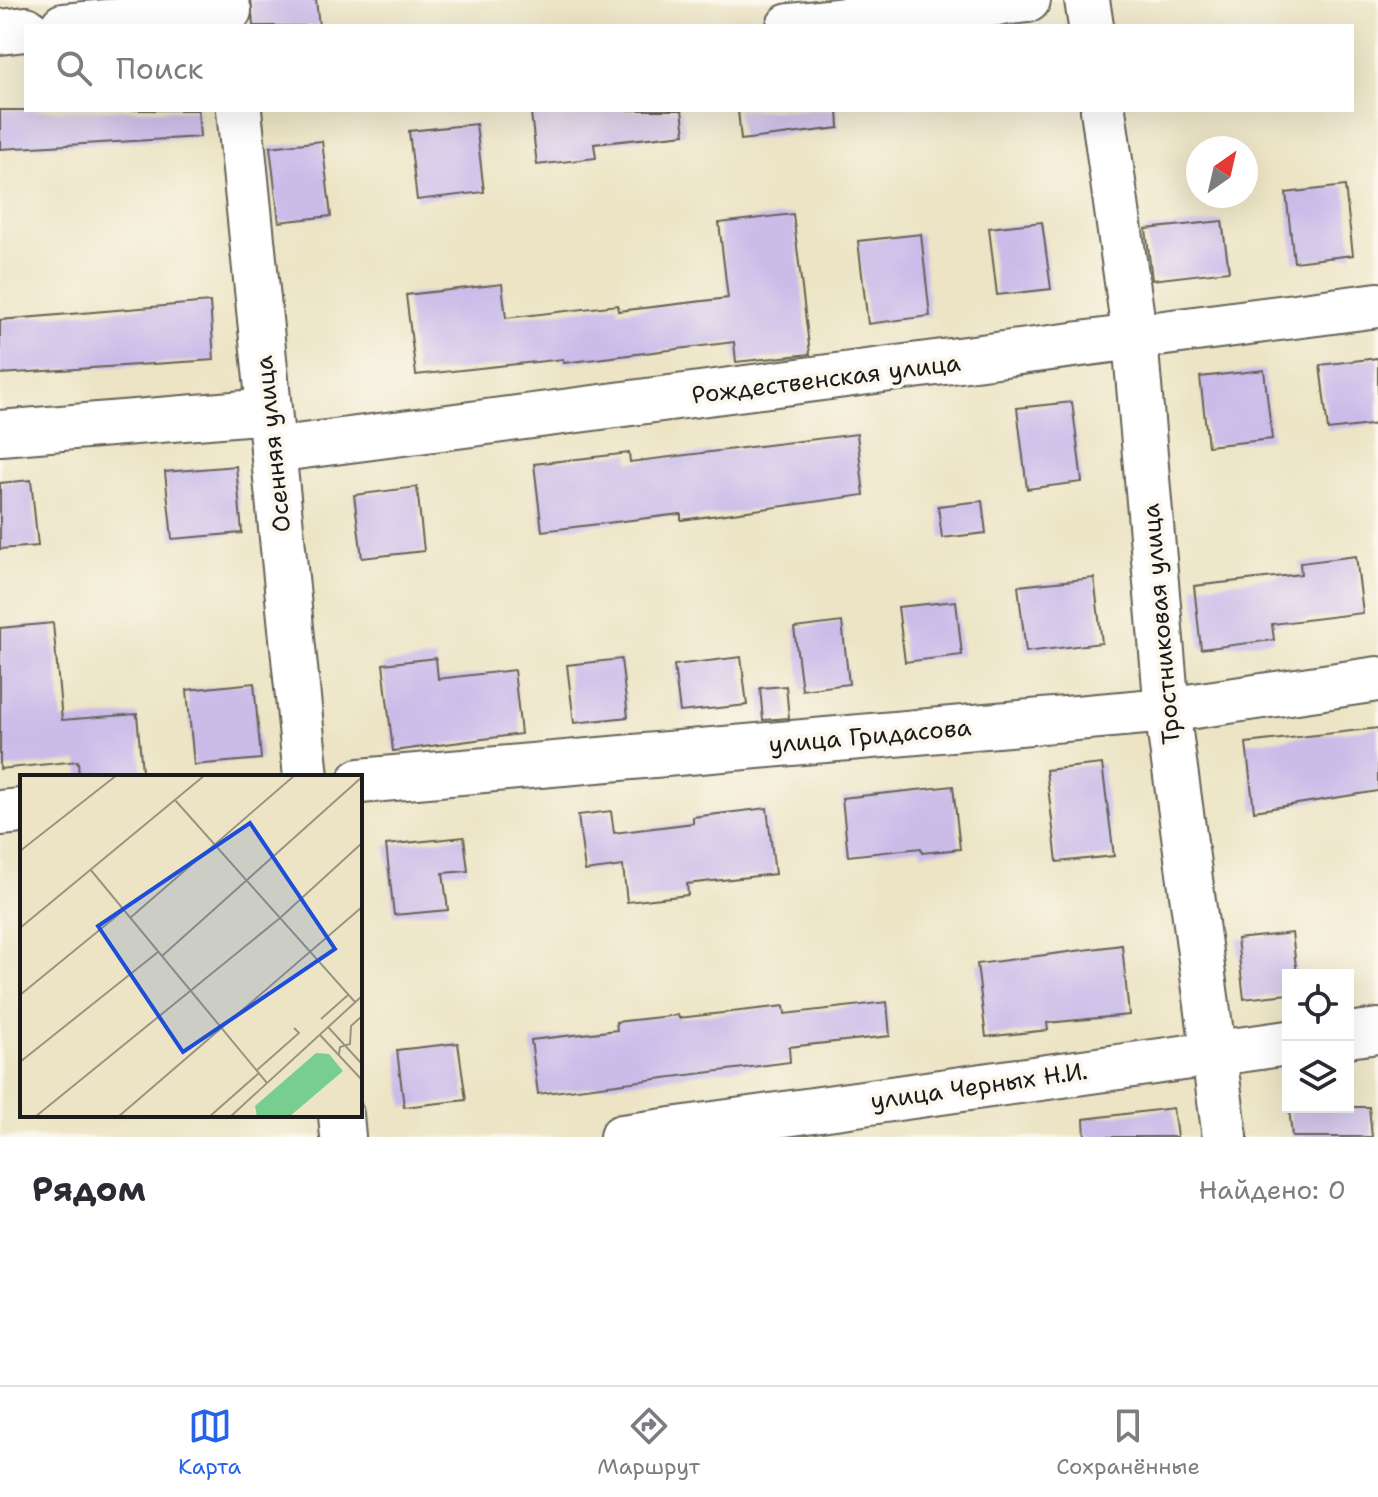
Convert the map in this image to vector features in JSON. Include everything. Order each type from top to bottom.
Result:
[{"type":"street","points":[[807,24],[1028,0]]},
{"type":"street","points":[[1087,0],[1091,24]]},
{"type":"street","points":[[87,24],[229,12]]},
{"type":"street","points":[[0,32],[24,29]]},
{"type":"street","name":"Осенняя улица","points":[[239,112],[306,775]]},
{"type":"street","name":"Тростниковая улица","points":[[1103,112],[1135,339],[1167,710],[1225,1137]]},
{"type":"street","name":"Рождественская улица","points":[[0,433],[271,430],[1135,339],[1378,305]]},
{"type":"street","name":"улица Гридасова","points":[[362,781],[1167,710],[1378,679]]},
{"type":"street","points":[[0,813],[20,811]]},
{"type":"street","points":[[1354,1034],[1378,1031]]},
{"type":"street","name":"улица Черных Н.И.","points":[[622,1137],[1282,1044]]},
{"type":"street","points":[[341,1117],[343,1137]]},
{"type":"building","points":[[251,0],[316,0],[319,24],[253,24]]},
{"type":"building","points":[[0,110],[198,112],[200,137],[0,149]]},
{"type":"building","points":[[682,112],[685,134],[594,144],[596,158],[537,165],[531,113]]},
{"type":"building","points":[[738,112],[838,112],[839,128],[741,140]]},
{"type":"building","points":[[476,124],[484,192],[417,200],[409,131]]},
{"type":"building","points":[[322,141],[331,216],[279,222],[270,147]]},
{"type":"building","points":[[1345,186],[1353,255],[1294,262],[1286,193]]},
{"type":"building","points":[[793,214],[810,354],[736,362],[734,342],[563,363],[563,359],[416,375],[406,295],[502,284],[506,318],[618,305],[618,311],[728,298],[719,223]]},
{"type":"building","points":[[1222,221],[1229,271],[1152,280],[1146,229]]},
{"type":"building","points":[[1042,222],[1051,289],[997,295],[989,228]]},
{"type":"building","points":[[921,234],[930,316],[868,324],[858,241]]},
{"type":"building","points":[[210,302],[214,360],[0,374],[0,320]]},
{"type":"building","points":[[1378,358],[1378,424],[1328,430],[1320,365]]},
{"type":"building","points":[[1264,370],[1272,439],[1208,446],[1200,377]]},
{"type":"building","points":[[1072,402],[1082,482],[1027,489],[1017,408]]},
{"type":"building","points":[[857,434],[864,495],[681,520],[681,514],[542,531],[534,464],[629,453],[630,462]]},
{"type":"building","points":[[236,466],[242,533],[172,539],[165,472]]},
{"type":"building","points":[[31,480],[38,546],[0,549],[0,483]]},
{"type":"building","points":[[417,487],[424,551],[362,558],[354,495]]},
{"type":"building","points":[[982,501],[986,533],[942,538],[938,506]]},
{"type":"building","points":[[1356,556],[1363,613],[1272,624],[1274,640],[1201,649],[1194,586],[1301,574],[1300,563]]},
{"type":"building","points":[[1094,578],[1102,643],[1026,652],[1018,586]]},
{"type":"building","points":[[956,601],[962,655],[905,662],[898,607]]},
{"type":"building","points":[[842,622],[849,684],[802,690],[794,628]]},
{"type":"building","points":[[53,623],[62,720],[137,714],[142,772],[79,775],[78,761],[0,769],[0,628]]},
{"type":"building","points":[[741,657],[747,705],[680,712],[674,665]]},
{"type":"building","points":[[436,658],[438,679],[514,670],[521,734],[393,751],[383,664]]},
{"type":"building","points":[[621,659],[628,717],[574,723],[567,665]]},
{"type":"building","points":[[254,683],[261,759],[194,765],[187,690]]},
{"type":"building","points":[[786,686],[789,718],[763,720],[760,688]]},
{"type":"building","points":[[1378,728],[1378,791],[1254,811],[1246,743]]},
{"type":"building","points":[[1102,764],[1114,856],[1057,862],[1046,770]]},
{"type":"building","points":[[953,786],[960,849],[922,853],[921,848],[848,856],[842,798]]},
{"type":"building","points":[[767,808],[775,874],[687,884],[688,895],[627,902],[623,866],[585,871],[578,815],[611,811],[614,833],[693,823],[693,817]]},
{"type":"building","points":[[464,837],[468,871],[443,873],[448,910],[394,915],[386,845]]},
{"type":"building","points":[[1292,933],[1296,969],[1282,969],[1282,995],[1244,999],[1237,939]]},
{"type":"building","points":[[1122,945],[1129,1015],[1047,1023],[1048,1030],[986,1037],[977,964]]},
{"type":"building","points":[[887,1002],[890,1036],[789,1047],[790,1062],[538,1094],[531,1040],[617,1030],[616,1022],[678,1015],[679,1018],[784,1006],[785,1014]]},
{"type":"building","points":[[458,1043],[466,1100],[404,1107],[397,1050]]},
{"type":"building","points":[[1354,1107],[1369,1107],[1372,1137],[1292,1137],[1290,1113],[1354,1113]]},
{"type":"building","points":[[1173,1108],[1177,1137],[1085,1137],[1084,1119]]}]
